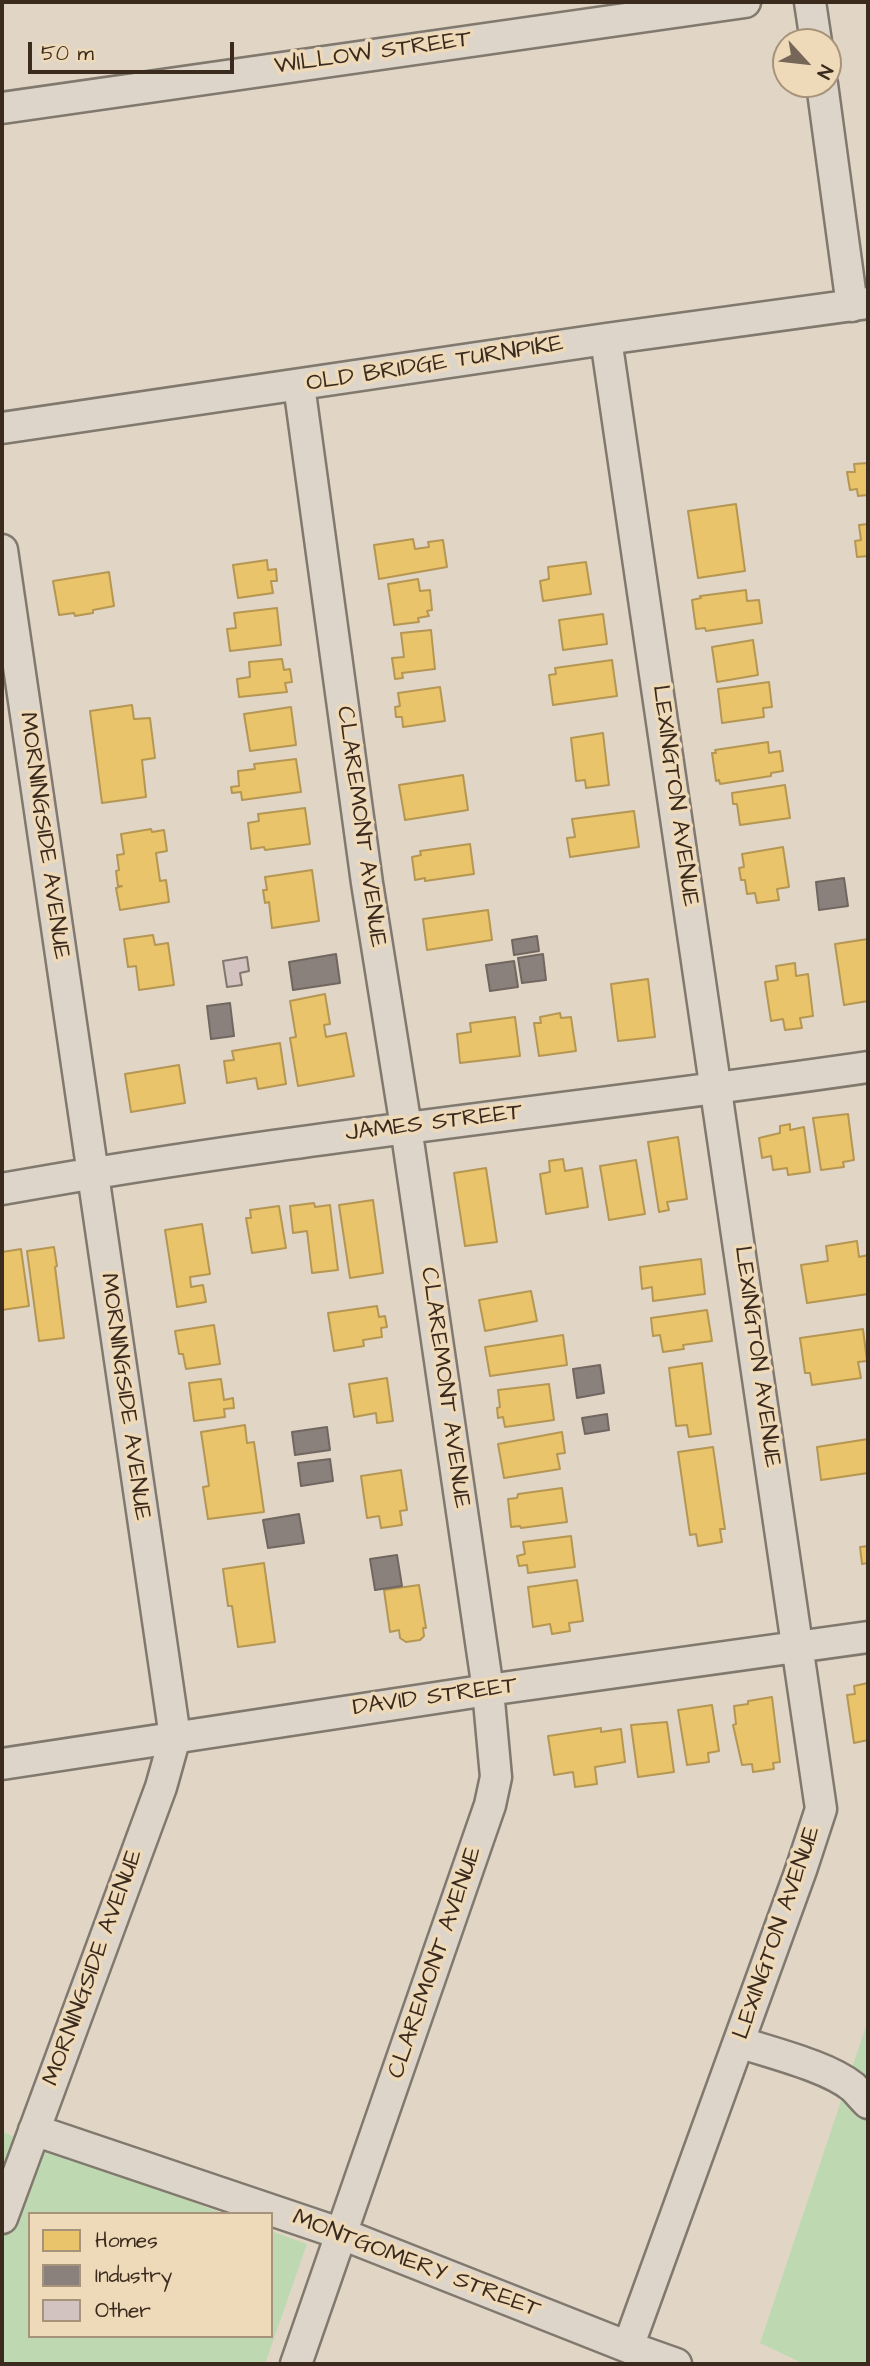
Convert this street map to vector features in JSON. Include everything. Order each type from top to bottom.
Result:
[{"type":"street","name":"WILLOW STREET","points":[[2,108],[745,2]]},
{"type":"street","points":[[810,2],[814,28]]},
{"type":"street","points":[[824,98],[860,304]]},
{"type":"street","name":"OLD BRIDGE TURNPIKE","points":[[2,428],[860,304]]},
{"type":"street","name":"LEXINGTON AVENUE","points":[[606,339],[821,1809],[628,2347]]},
{"type":"street","name":"CLAREMONT AVENUE","points":[[296,2364],[490,1805],[496,1777],[488,1690],[406,1127],[367,883],[299,385]]},
{"type":"street","name":"MORNINGSIDE AVENUE","points":[[2,551],[175,1737],[161,1787],[2,2218]]},
{"type":"street","name":"JAMES STREET","points":[[2,1189],[91,1173],[406,1127],[717,1089],[868,1067]]},
{"type":"street","name":"DAVID STREET","points":[[2,1763],[488,1690],[868,1637]]},
{"type":"street","points":[[739,2042],[840,2079],[868,2103]]},
{"type":"street","name":"MONTGOMERY STREET","points":[[34,2130],[342,2234],[677,2364]]},
{"type":"green space","points":[[868,2020],[868,2364],[804,2364],[760,2343]]},
{"type":"green space","points":[[2,2132],[220,2212],[28,2212],[28,2338],[273,2338],[273,2232],[307,2244],[265,2364],[2,2364]]},
{"type":"building: Homes","points":[[868,463],[868,495],[858,496],[857,489],[850,490],[847,472],[855,472],[854,464]]},
{"type":"building: Homes","points":[[736,504],[745,571],[698,578],[688,511]]},
{"type":"building: Homes","points":[[868,524],[868,556],[857,557],[855,541],[861,540],[859,525]]},
{"type":"building: Homes","points":[[413,539],[415,549],[429,547],[428,542],[443,540],[447,567],[379,579],[374,545]]},
{"type":"building: Homes","points":[[267,560],[268,570],[276,569],[277,581],[271,581],[273,593],[238,598],[233,565]]},
{"type":"building: Homes","points":[[586,562],[591,594],[543,601],[540,581],[549,579],[548,567]]},
{"type":"building: Homes","points":[[109,572],[114,606],[75,616],[74,613],[59,615],[53,581]]},
{"type":"building: Homes","points":[[418,579],[420,591],[430,590],[432,610],[427,611],[429,616],[418,618],[419,622],[394,625],[388,584]]},
{"type":"building: Homes","points":[[746,590],[747,601],[759,600],[762,623],[706,631],[705,628],[696,629],[692,600],[701,598],[700,596]]},
{"type":"building: Homes","points":[[277,608],[281,645],[230,651],[227,629],[236,628],[234,613]]},
{"type":"building: Homes","points":[[603,614],[607,644],[563,650],[559,620]]},
{"type":"building: Homes","points":[[431,630],[435,669],[402,673],[403,678],[395,679],[392,658],[404,657],[401,633]]},
{"type":"building: Homes","points":[[753,640],[758,675],[717,682],[712,647]]},
{"type":"building: Homes","points":[[282,659],[284,670],[290,669],[292,682],[285,683],[287,692],[239,697],[237,679],[250,677],[249,662]]},
{"type":"building: Homes","points":[[612,660],[617,696],[553,705],[549,675],[556,674],[555,668]]},
{"type":"building: Homes","points":[[769,682],[772,707],[763,708],[764,717],[722,723],[718,689]]},
{"type":"building: Homes","points":[[440,687],[445,721],[403,727],[402,717],[396,717],[395,707],[400,706],[398,693]]},
{"type":"building: Homes","points":[[132,705],[134,719],[150,718],[155,758],[142,760],[146,797],[102,803],[90,711]]},
{"type":"building: Homes","points":[[291,707],[296,745],[250,751],[244,714]]},
{"type":"building: Homes","points":[[603,733],[609,785],[586,788],[585,780],[576,781],[571,738]]},
{"type":"building: Homes","points":[[768,742],[769,753],[780,751],[783,771],[771,773],[771,776],[720,784],[719,780],[716,781],[712,753],[716,753],[715,750]]},
{"type":"building: Homes","points":[[296,759],[301,792],[242,800],[241,792],[232,793],[231,787],[239,786],[238,771],[255,769],[254,764]]},
{"type":"building: Homes","points":[[463,775],[468,810],[405,820],[399,785]]},
{"type":"building: Homes","points":[[785,785],[790,818],[740,825],[737,804],[733,804],[732,793]]},
{"type":"building: Homes","points":[[305,808],[310,844],[265,850],[264,847],[251,849],[248,823],[259,821],[258,814]]},
{"type":"building: Homes","points":[[634,811],[639,847],[570,857],[567,838],[575,837],[572,819]]},
{"type":"building: Homes","points":[[151,829],[152,832],[164,830],[167,851],[156,853],[160,881],[166,880],[169,902],[120,910],[116,888],[122,886],[118,886],[116,871],[119,870],[117,855],[124,854],[121,834]]},
{"type":"building: Homes","points":[[470,844],[474,874],[415,880],[412,857],[421,855],[420,851]]},
{"type":"building: Homes","points":[[783,847],[789,887],[777,889],[779,900],[757,903],[755,893],[747,894],[745,880],[741,880],[739,868],[744,867],[742,854]]},
{"type":"building: Homes","points":[[312,870],[319,921],[272,928],[269,902],[265,903],[263,890],[267,890],[265,877]]},
{"type":"building: Homes","points":[[488,910],[492,940],[427,950],[423,919]]},
{"type":"building: Homes","points":[[153,935],[155,945],[168,943],[174,985],[139,990],[136,966],[128,967],[124,939]]},
{"type":"building: Homes","points":[[868,939],[868,1001],[844,1005],[835,944]]},
{"type":"building: Homes","points":[[795,963],[796,976],[808,974],[813,1016],[800,1018],[802,1028],[785,1030],[783,1019],[771,1021],[765,982],[778,980],[776,966]]},
{"type":"building: Homes","points":[[648,979],[655,1037],[618,1041],[611,984]]},
{"type":"building: Homes","points":[[325,994],[330,1024],[324,1025],[326,1037],[346,1033],[354,1076],[298,1086],[290,1038],[296,1037],[290,1001]]},
{"type":"building: Homes","points":[[560,1013],[561,1018],[571,1017],[576,1051],[539,1056],[534,1023],[541,1023],[540,1017]]},
{"type":"building: Homes","points":[[515,1017],[520,1056],[460,1063],[457,1034],[471,1032],[470,1023]]},
{"type":"building: Homes","points":[[280,1043],[286,1084],[258,1089],[256,1078],[227,1083],[224,1061],[234,1060],[232,1051]]},
{"type":"building: Homes","points":[[179,1065],[185,1103],[131,1112],[125,1074]]},
{"type":"building: Homes","points":[[848,1114],[854,1160],[843,1162],[844,1167],[821,1170],[813,1118]]},
{"type":"building: Homes","points":[[790,1124],[790,1130],[804,1127],[810,1172],[788,1175],[787,1168],[773,1170],[771,1156],[762,1158],[759,1138],[780,1133],[780,1126]]},
{"type":"building: Homes","points":[[678,1137],[687,1199],[667,1202],[669,1210],[659,1212],[648,1142]]},
{"type":"building: Homes","points":[[563,1159],[565,1171],[582,1168],[588,1207],[546,1214],[540,1174],[550,1172],[549,1161]]},
{"type":"building: Homes","points":[[636,1160],[645,1214],[609,1220],[600,1166]]},
{"type":"building: Homes","points":[[486,1168],[497,1242],[465,1246],[454,1173]]},
{"type":"building: Homes","points":[[373,1200],[383,1273],[350,1278],[339,1205]]},
{"type":"building: Homes","points":[[314,1203],[315,1207],[330,1205],[338,1270],[312,1273],[307,1231],[293,1233],[290,1206]]},
{"type":"building: Homes","points":[[279,1206],[286,1248],[252,1253],[246,1218],[251,1218],[250,1210]]},
{"type":"building: Homes","points":[[202,1224],[210,1274],[190,1277],[191,1287],[203,1285],[206,1302],[177,1307],[165,1230]]},
{"type":"building: Homes","points":[[857,1241],[859,1257],[868,1255],[868,1294],[807,1303],[801,1265],[828,1261],[826,1246]]},
{"type":"building: Homes","points":[[54,1247],[64,1338],[39,1341],[27,1251]]},
{"type":"building: Homes","points":[[21,1249],[29,1306],[2,1310],[2,1252]]},
{"type":"building: Homes","points":[[701,1259],[705,1294],[653,1301],[652,1287],[642,1289],[640,1267]]},
{"type":"building: Homes","points":[[531,1291],[537,1321],[485,1331],[479,1300]]},
{"type":"building: Homes","points":[[377,1306],[379,1317],[385,1316],[387,1327],[381,1328],[382,1337],[363,1340],[364,1346],[334,1351],[328,1313]]},
{"type":"building: Homes","points":[[707,1310],[712,1341],[683,1345],[684,1349],[663,1352],[660,1335],[653,1336],[651,1318]]},
{"type":"building: Homes","points":[[214,1325],[220,1364],[186,1369],[183,1354],[179,1354],[175,1331]]},
{"type":"building: Homes","points":[[863,1329],[867,1361],[858,1362],[861,1378],[812,1385],[810,1373],[805,1373],[800,1338]]},
{"type":"building: Homes","points":[[563,1335],[567,1365],[490,1376],[485,1347]]},
{"type":"building: Homes","points":[[702,1363],[711,1434],[689,1437],[687,1425],[676,1426],[669,1368]]},
{"type":"building: Homes","points":[[387,1378],[393,1421],[377,1423],[376,1413],[354,1417],[349,1384]]},
{"type":"building: Homes","points":[[221,1379],[224,1400],[233,1398],[234,1408],[224,1409],[225,1417],[194,1421],[189,1383]]},
{"type":"building: Homes","points":[[549,1384],[554,1420],[505,1427],[503,1417],[498,1418],[498,1390]]},
{"type":"building: Homes","points":[[245,1425],[247,1443],[254,1442],[264,1512],[208,1519],[203,1487],[209,1486],[201,1432]]},
{"type":"building: Homes","points":[[562,1432],[565,1453],[557,1454],[560,1469],[504,1478],[498,1444]]},
{"type":"building: Homes","points":[[868,1439],[868,1473],[821,1480],[817,1447]]},
{"type":"building: Homes","points":[[713,1447],[725,1529],[720,1529],[722,1542],[698,1546],[696,1534],[690,1535],[678,1452]]},
{"type":"building: Homes","points":[[401,1470],[407,1510],[400,1511],[402,1525],[381,1528],[379,1516],[367,1518],[361,1476]]},
{"type":"building: Homes","points":[[562,1488],[567,1522],[511,1527],[508,1499],[517,1498],[518,1494]]},
{"type":"building: Homes","points":[[571,1536],[575,1567],[528,1573],[527,1565],[519,1566],[517,1556],[525,1554],[523,1542]]},
{"type":"building: Homes","points":[[868,1546],[868,1563],[862,1564],[860,1547]]},
{"type":"building: Homes","points":[[264,1563],[275,1642],[238,1647],[223,1569]]},
{"type":"building: Homes","points":[[577,1580],[583,1621],[569,1623],[570,1631],[552,1634],[550,1624],[533,1627],[528,1587]]},
{"type":"building: Homes","points":[[419,1585],[426,1628],[423,1628],[424,1636],[420,1640],[406,1642],[400,1638],[399,1630],[390,1632],[384,1590]]},
{"type":"building: Homes","points":[[868,1683],[868,1740],[854,1743],[847,1695],[855,1694],[854,1686]]},
{"type":"building: Homes","points":[[772,1697],[780,1762],[773,1763],[774,1769],[753,1772],[752,1764],[742,1765],[733,1725],[736,1724],[734,1706]]},
{"type":"building: Homes","points":[[712,1705],[719,1751],[708,1753],[709,1762],[687,1765],[678,1710]]},
{"type":"building: Homes","points":[[667,1722],[674,1772],[638,1777],[631,1725]]},
{"type":"building: Homes","points":[[601,1728],[601,1732],[621,1729],[625,1762],[595,1767],[597,1784],[575,1787],[573,1772],[554,1775],[548,1736]]},
{"type":"building: Industry","points":[[844,878],[848,906],[819,910],[816,882]]},
{"type":"building: Industry","points":[[537,936],[539,951],[514,955],[512,940]]},
{"type":"building: Industry","points":[[336,954],[340,983],[293,990],[289,962]]},
{"type":"building: Industry","points":[[543,954],[546,980],[522,983],[518,958]]},
{"type":"building: Industry","points":[[514,961],[518,987],[490,991],[486,965]]},
{"type":"building: Industry","points":[[230,1003],[234,1036],[211,1039],[207,1006]]},
{"type":"building: Industry","points":[[600,1365],[604,1393],[577,1398],[573,1369]]},
{"type":"building: Industry","points":[[607,1414],[609,1430],[585,1434],[582,1418]]},
{"type":"building: Industry","points":[[327,1427],[330,1450],[295,1455],[292,1432]]},
{"type":"building: Industry","points":[[330,1459],[333,1481],[301,1486],[298,1463]]},
{"type":"building: Industry","points":[[299,1514],[304,1543],[268,1548],[263,1520]]},
{"type":"building: Industry","points":[[397,1555],[402,1586],[375,1590],[370,1559]]},
{"type":"building: Other","points":[[247,957],[249,971],[240,973],[242,985],[227,987],[223,961]]}]
